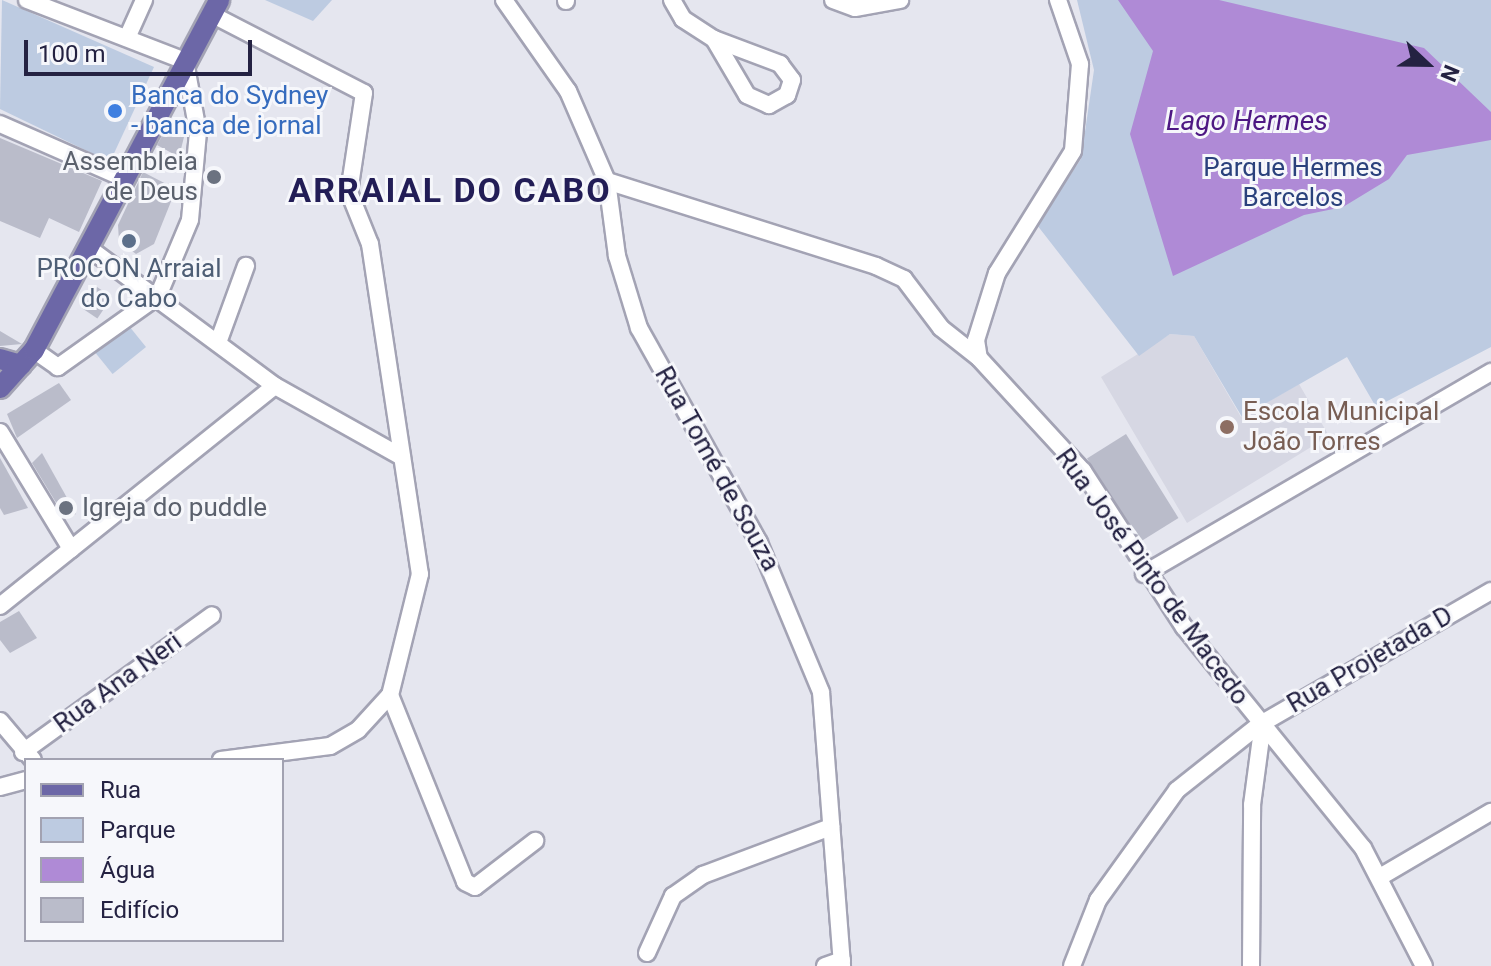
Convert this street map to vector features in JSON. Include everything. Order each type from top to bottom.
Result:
[{"type":"main road","points":[[0,388],[27,357],[90,249],[215,7]]},
{"type":"main road","points":[[0,359],[27,357]]},
{"type":"street","points":[[27,0],[185,61],[198,132],[197,185],[182,244],[158,296],[58,367],[27,357]]},
{"type":"street","points":[[127,38],[144,0]]},
{"type":"street","name":"Rua Tomé de Souza","points":[[504,0],[568,91],[607,181],[617,256],[639,328],[759,543],[821,692],[842,963]]},
{"type":"street","points":[[672,0],[683,19],[714,39],[780,64],[792,80],[787,95],[769,105],[747,95],[714,39]]},
{"type":"street","points":[[833,0],[855,8],[900,0]]},
{"type":"street","points":[[979,358],[976,340],[997,273],[1073,151],[1080,64],[1058,0]]},
{"type":"street","points":[[215,7],[364,93],[349,192],[370,244],[420,574],[390,695],[358,730],[330,746],[237,758]]},
{"type":"street","points":[[0,124],[125,179]]},
{"type":"street","name":"Rua José Pinto de Macedo","points":[[607,181],[876,266],[904,279],[941,328],[979,358],[1083,471],[1144,574],[1257,728],[1380,877],[1424,966]]},
{"type":"street","points":[[90,249],[219,340],[275,386],[402,457]]},
{"type":"street","points":[[219,340],[246,266]]},
{"type":"street","points":[[1144,574],[1491,372]]},
{"type":"street","points":[[0,606],[275,386]]},
{"type":"street","points":[[0,432],[71,549]]},
{"type":"street","name":"Rua Projetada D","points":[[1072,966],[1098,900],[1152,816],[1257,728],[1491,591]]},
{"type":"street","name":"Rua Ana Neri","points":[[28,756],[212,615]]},
{"type":"street","points":[[390,695],[465,882],[475,887],[535,841]]},
{"type":"street","points":[[0,721],[28,756]]},
{"type":"street","points":[[1251,966],[1252,818],[1257,728]]},
{"type":"street","points":[[0,787],[24,781]]},
{"type":"street","points":[[1380,877],[1491,812]]},
{"type":"street","points":[[647,953],[673,896],[703,875],[831,827]]},
{"type":"street","points":[[825,966],[842,963]]},
{"type":"shaded area","name":"Escola Municipal João Torres","points":[[1170,334],[1194,336],[1241,417],[1299,384],[1329,436],[1187,523],[1101,377]]},
{"type":"green space","points":[[2,0],[154,67],[110,162],[0,109]]},
{"type":"green space","points":[[265,0],[332,0],[313,21]]},
{"type":"green space","name":"Parque Hermes Barcelos","points":[[1077,0],[1491,0],[1491,347],[1376,407],[1347,357],[1242,417],[1194,336],[1170,334],[1139,356],[1037,225],[1081,159],[1094,70]]},
{"type":"green space","points":[[129,326],[146,347],[113,374],[96,353]]},
{"type":"water","name":"Lago Hermes","points":[[1118,0],[1219,0],[1424,48],[1491,112],[1491,140],[1407,155],[1389,179],[1343,207],[1304,215],[1173,276],[1130,134],[1153,51]]},
{"type":"building","points":[[167,127],[184,137],[179,157],[157,145]]},
{"type":"building","points":[[0,138],[102,181],[79,232],[49,218],[40,238],[0,221]]},
{"type":"building","points":[[143,172],[176,189],[154,244],[136,254],[119,241],[118,225]]},
{"type":"building","points":[[97,287],[112,297],[97,319],[82,309]]},
{"type":"building","points":[[0,331],[22,344],[0,346]]},
{"type":"building","points":[[59,383],[71,400],[17,438],[7,414]]},
{"type":"building","points":[[1126,434],[1178,518],[1139,542],[1087,458]]},
{"type":"building","points":[[42,453],[76,514],[66,519],[32,463]]},
{"type":"building","points":[[0,458],[28,508],[4,515],[0,508]]},
{"type":"building","points":[[19,611],[37,638],[10,653],[0,640],[0,622]]},
{"type":"place","name":"Banca do Sydney - banca de jornal","points":[[115,111]]},
{"type":"place","name":"Assembleia de Deus","points":[[214,177]]},
{"type":"place","name":"PROCON Arraial do Cabo","points":[[129,241]]},
{"type":"place","name":"Escola Municipal João Torres","points":[[1227,427]]},
{"type":"place","name":"Igreja do puddle","points":[[66,508]]},
{"type":"district","name":"ARRAIAL DO CABO","points":[[450,191]]}]
